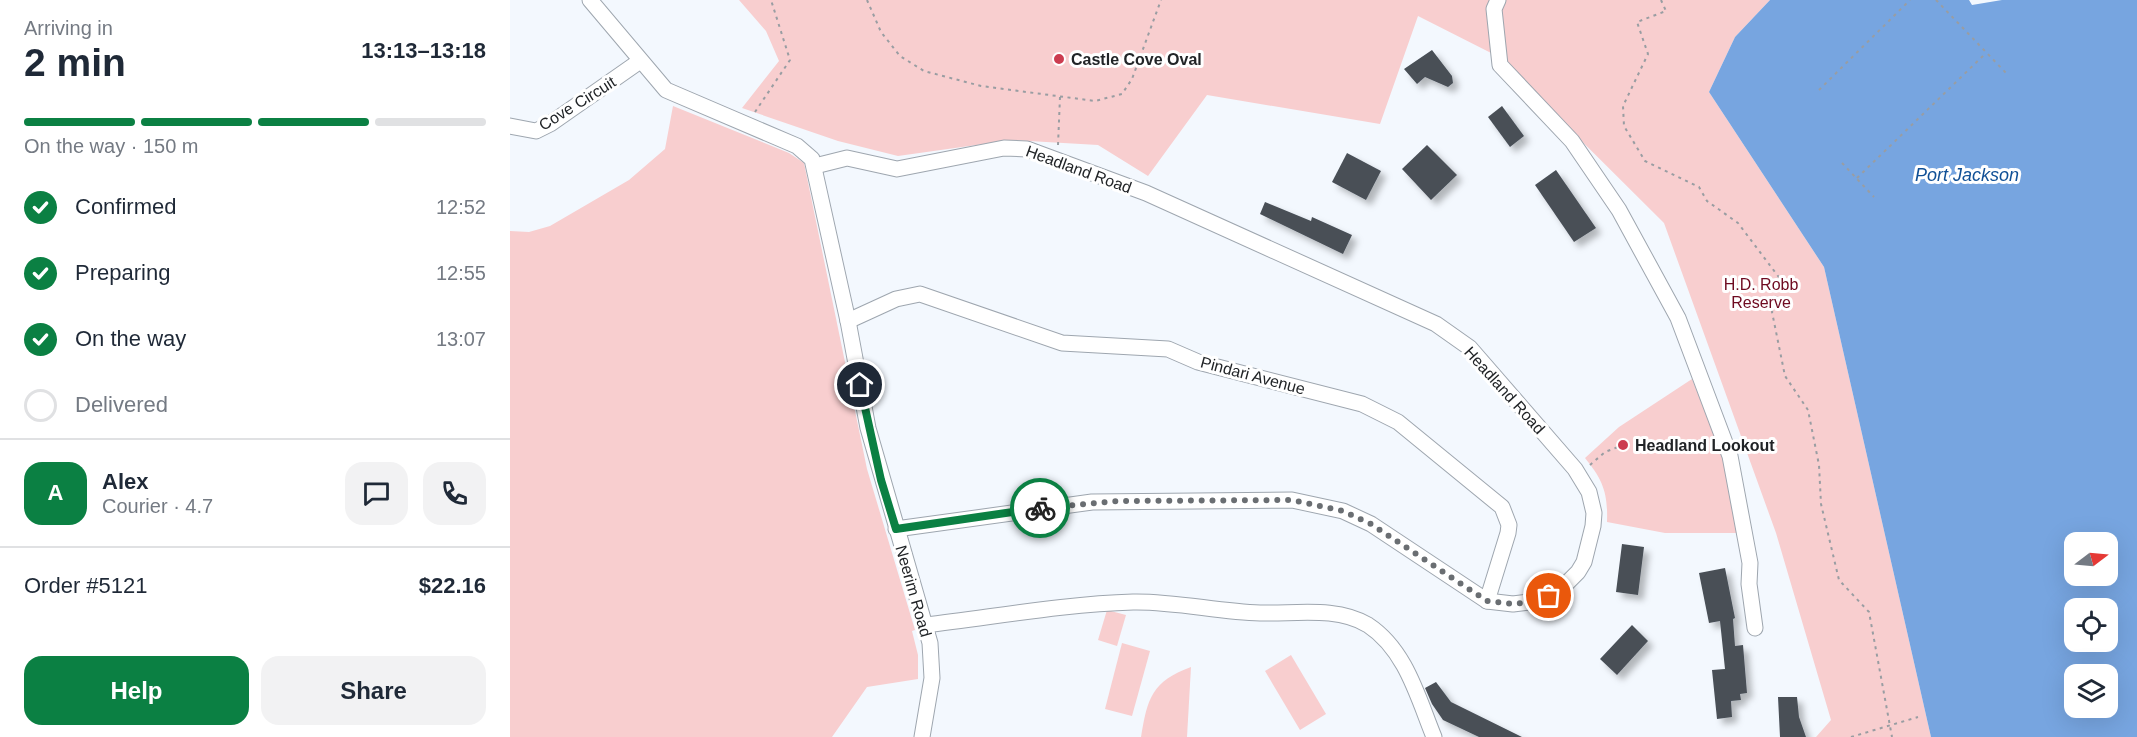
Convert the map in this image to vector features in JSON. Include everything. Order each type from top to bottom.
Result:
[{"type":"street","points":[[590,0],[656,81],[672,93],[797,146],[808,154],[815,166]]},
{"type":"street","points":[[1498,0],[1494,9],[1500,65],[1572,141],[1619,210],[1678,318],[1730,456],[1750,563],[1749,584],[1755,628]]},
{"type":"street","name":"Cove Circuit","points":[[510,126],[536,130],[550,124],[640,62]]},
{"type":"street","name":"Headland Road","points":[[815,166],[848,158],[897,169],[1018,147],[1146,193],[1436,324],[1470,348],[1578,474],[1589,492],[1594,513],[1589,550],[1578,572],[1560,590],[1538,601],[1513,604],[1487,601],[1371,524],[1343,511],[1292,500],[1071,504],[896,529]]},
{"type":"street","name":"Neerim Road","points":[[815,166],[868,428],[930,643],[932,678],[922,737]]},
{"type":"street","name":"Pindari Avenue","points":[[848,321],[896,299],[920,294],[1062,343],[1168,349],[1198,362],[1362,404],[1398,422],[1502,507],[1509,525],[1508,533],[1487,601]]},
{"type":"street","points":[[925,625],[1078,606],[1135,602],[1221,612],[1340,615],[1367,624],[1388,642],[1398,655],[1434,737]]},
{"type":"path","points":[[753,115],[790,60],[771,0]]},
{"type":"path","points":[[867,0],[881,32],[900,56],[924,71],[981,87],[1095,101],[1122,94],[1132,79],[1161,0]]},
{"type":"path","points":[[1662,0],[1666,11],[1637,22],[1648,54],[1623,106],[1624,126],[1645,161],[1699,187],[1707,201],[1738,223],[1781,280],[1772,312],[1785,376],[1808,410],[1820,465],[1821,504],[1839,580],[1869,612],[1892,737]]},
{"type":"path","points":[[1819,90],[1910,0]]},
{"type":"path","points":[[1936,0],[2007,74]]},
{"type":"path","points":[[1857,178],[1986,53]]},
{"type":"path","points":[[1054,159],[1060,96]]},
{"type":"path","points":[[1842,163],[1874,197]]},
{"type":"path","points":[[1578,474],[1605,452],[1623,445]]},
{"type":"path","points":[[1851,737],[1918,717]]},
{"type":"green space","name":"H.D. Robb Reserve","points":[[739,0],[1770,0],[1735,37],[1709,92],[1824,267],[1931,737],[1816,737],[1831,720],[1776,533],[1664,223],[1495,55],[1418,16],[1380,124],[1207,95],[1148,176],[1098,145],[1012,140],[898,156],[838,141],[742,108],[779,61],[766,31]]},
{"type":"green space","points":[[673,106],[789,153],[804,163],[867,469],[915,630],[912,631],[918,655],[918,679],[867,687],[832,737],[510,737],[510,231],[529,232],[550,226],[629,180],[665,149]]},
{"type":"green space","points":[[1692,379],[1724,460],[1738,533],[1665,533],[1607,522],[1607,503],[1603,487],[1585,458],[1619,427]]},
{"type":"green space","points":[[1107,610],[1126,615],[1117,646],[1098,640]]},
{"type":"green space","points":[[1122,643],[1150,651],[1132,716],[1105,709]]},
{"type":"green space","points":[[1291,655],[1326,714],[1300,730],[1265,671]]},
{"type":"green space","points":[[1191,667],[1187,737],[1141,737],[1146,712],[1154,693],[1168,678]]},
{"type":"water","name":"Port Jackson","points":[[1770,0],[1969,0],[1972,5],[2002,0],[2137,0],[2137,737],[1931,737],[1824,267],[1709,92],[1735,37]]},
{"type":"building","points":[[1432,50],[1452,76],[1453,83],[1448,87],[1425,77],[1417,84],[1404,69]]},
{"type":"building","points":[[1502,106],[1524,136],[1510,147],[1488,117]]},
{"type":"building","points":[[1427,145],[1457,175],[1431,200],[1402,169]]},
{"type":"building","points":[[1347,153],[1381,171],[1366,200],[1332,182]]},
{"type":"building","points":[[1556,170],[1596,228],[1574,242],[1535,185]]},
{"type":"building","points":[[1265,202],[1311,221],[1312,217],[1352,235],[1343,254],[1260,214]]},
{"type":"building","points":[[1622,544],[1644,547],[1638,595],[1616,592]]},
{"type":"building","points":[[1725,568],[1735,618],[1733,619],[1735,646],[1743,645],[1747,693],[1740,694],[1741,700],[1731,701],[1732,717],[1717,719],[1712,670],[1725,669],[1720,621],[1709,623],[1699,573]]},
{"type":"building","points":[[1632,625],[1648,641],[1617,675],[1600,659]]},
{"type":"building","points":[[1436,682],[1451,702],[1522,737],[1479,737],[1443,720],[1425,688]]},
{"type":"building","points":[[1778,697],[1797,697],[1799,717],[1806,737],[1780,737]]},
{"type":"way so far","points":[[1040,508],[1119,501],[1292,500],[1319,504],[1343,511],[1371,524],[1487,601],[1526,603],[1549,596]]},
{"type":"place","name":"Castle Cove Oval","points":[[1059,59]]},
{"type":"place","name":"Headland Lookout","points":[[1623,445]]},
{"type":"route","points":[[860,385],[881,480],[896,529],[1040,508]]}]
